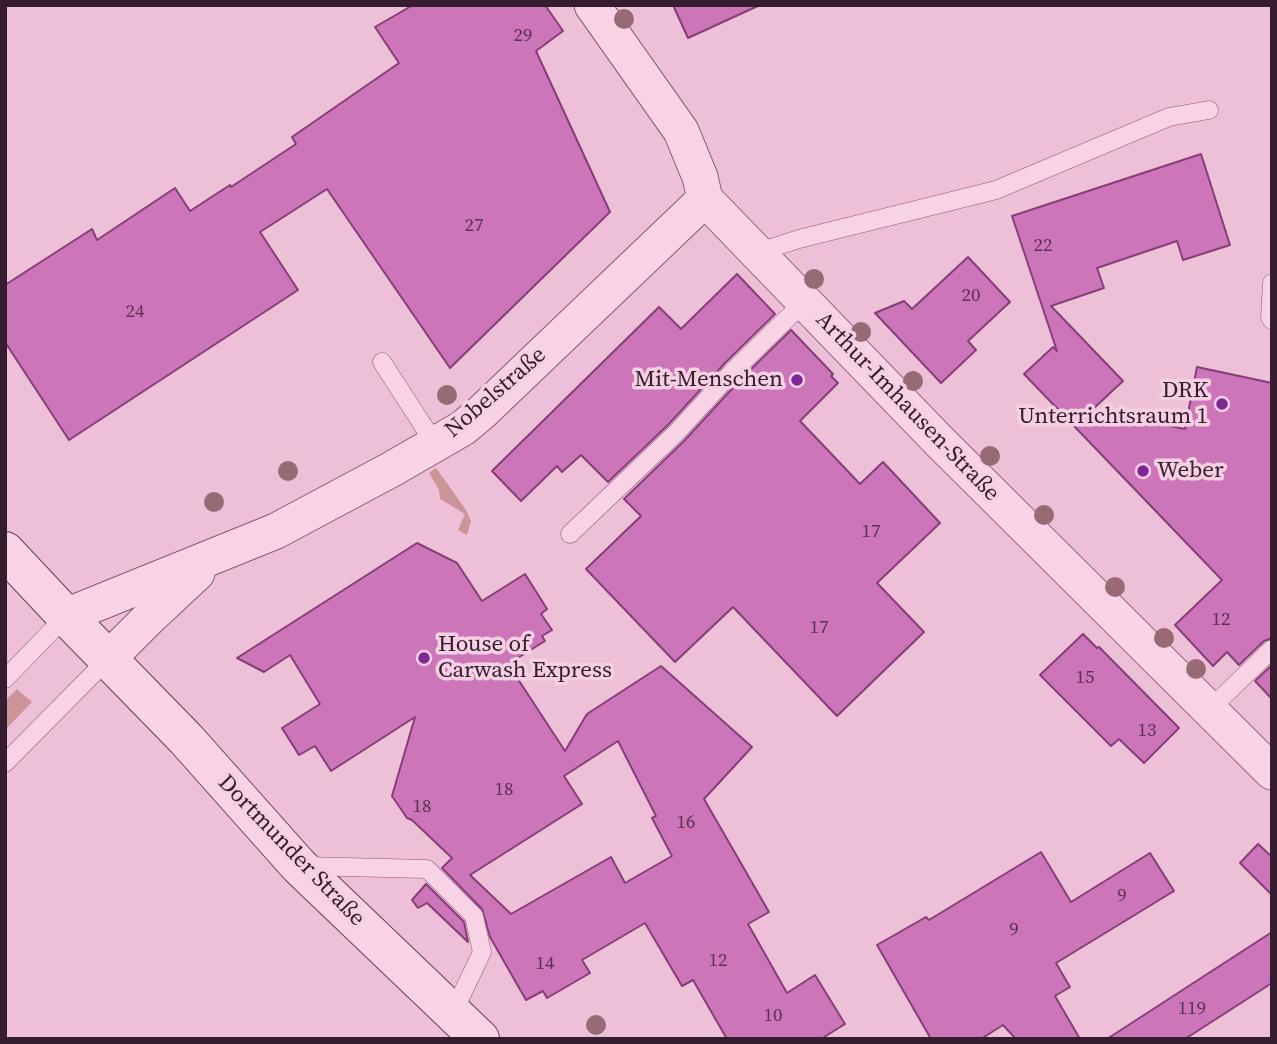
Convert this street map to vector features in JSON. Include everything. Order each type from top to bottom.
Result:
[{"type":"main road","name":"Dortmunder Straße","points":[[5,551],[186,739],[299,866],[466,1030]]},
{"type":"street","name":"Arthur-Imhausen-Straße","points":[[592,5],[681,131],[700,177],[705,199],[940,442],[1272,772]]},
{"type":"street","name":"Nobelstraße","points":[[66,617],[276,531],[463,428],[705,199]]},
{"type":"street","name":"Nobelstraße","points":[[109,658],[215,557]]},
{"type":"lane","points":[[756,253],[799,239],[996,190],[1169,117],[1209,110]]},
{"type":"lane","points":[[1272,283],[1272,320]]},
{"type":"lane","points":[[570,534],[676,433],[733,371],[804,302]]},
{"type":"lane","points":[[382,362],[435,444]]},
{"type":"lane","points":[[5,680],[66,617]]},
{"type":"lane","points":[[1209,710],[1272,649]]},
{"type":"lane","points":[[5,764],[109,658]]},
{"type":"lane","points":[[299,866],[427,869],[474,916],[482,952],[466,1030]]},
{"type":"shaded area","points":[[436,468],[466,510],[471,521],[467,535],[458,530],[465,514],[440,499],[439,490],[429,473]]},
{"type":"shaded area","points":[[17,689],[32,702],[5,730],[5,701]]},
{"type":"building","points":[[413,5],[545,5],[563,31],[536,51],[610,212],[450,368],[327,189],[260,232],[298,290],[69,440],[5,342],[5,285],[92,229],[97,240],[175,188],[190,211],[296,144],[292,137],[399,63],[375,27]]},
{"type":"building","points":[[673,5],[760,5],[688,38]]},
{"type":"building","points":[[1201,154],[1230,245],[1183,260],[1177,241],[1097,268],[1104,288],[1051,306],[1123,381],[1092,410],[1185,429],[1197,367],[1272,383],[1272,638],[1264,641],[1239,665],[1227,652],[1213,666],[1175,625],[1222,580],[1024,374],[1053,347],[1057,351],[1012,216]]},
{"type":"building","points":[[968,257],[1010,302],[968,341],[976,350],[941,383],[875,313],[904,301],[912,309]]},
{"type":"building","points":[[737,274],[775,314],[668,425],[608,482],[581,455],[562,472],[557,466],[521,501],[492,471],[659,307],[681,329]]},
{"type":"building","points":[[791,330],[833,374],[831,376],[838,383],[800,421],[860,484],[883,462],[940,523],[877,583],[924,632],[837,716],[733,607],[675,662],[586,569],[641,516],[624,499]]},
{"type":"building","points":[[417,543],[457,563],[482,601],[525,574],[547,609],[541,614],[552,630],[542,636],[545,641],[508,664],[565,751],[587,714],[661,666],[752,747],[704,799],[769,912],[748,924],[787,993],[815,975],[845,1024],[821,1039],[727,1039],[693,980],[682,986],[645,923],[582,960],[590,973],[547,998],[543,991],[526,1000],[490,937],[482,909],[442,868],[452,858],[407,818],[392,796],[415,717],[331,771],[315,746],[299,755],[282,728],[320,704],[290,655],[264,672],[237,658]],"holes":[[[618,741],[656,816],[652,818],[672,856],[625,883],[611,857],[511,914],[470,875],[582,804],[564,776]]]},
{"type":"building","points":[[1083,634],[1179,728],[1144,763],[1119,739],[1111,746],[1040,675]]},
{"type":"building","points":[[1272,665],[1272,699],[1255,681]]},
{"type":"building","points":[[1258,844],[1272,857],[1272,895],[1240,863]]},
{"type":"building","points":[[1041,852],[1071,902],[1150,853],[1174,891],[1056,963],[1070,987],[1055,996],[1080,1039],[1016,1039],[1003,1025],[981,1039],[931,1039],[877,945],[926,917],[929,920]]},
{"type":"building","points":[[426,884],[464,922],[468,942],[427,903],[418,908],[412,900]]},
{"type":"building","points":[[1272,932],[1272,983],[1185,1039],[1107,1039]]},
{"type":"place","name":"Mit-Menschen","points":[[797,380]]},
{"type":"place","name":"DRK Unterrichtsraum 1","points":[[1222,404]]},
{"type":"place","name":"Weber","points":[[1143,471]]},
{"type":"place","name":"House of Carwash Express","points":[[424,658]]}]
